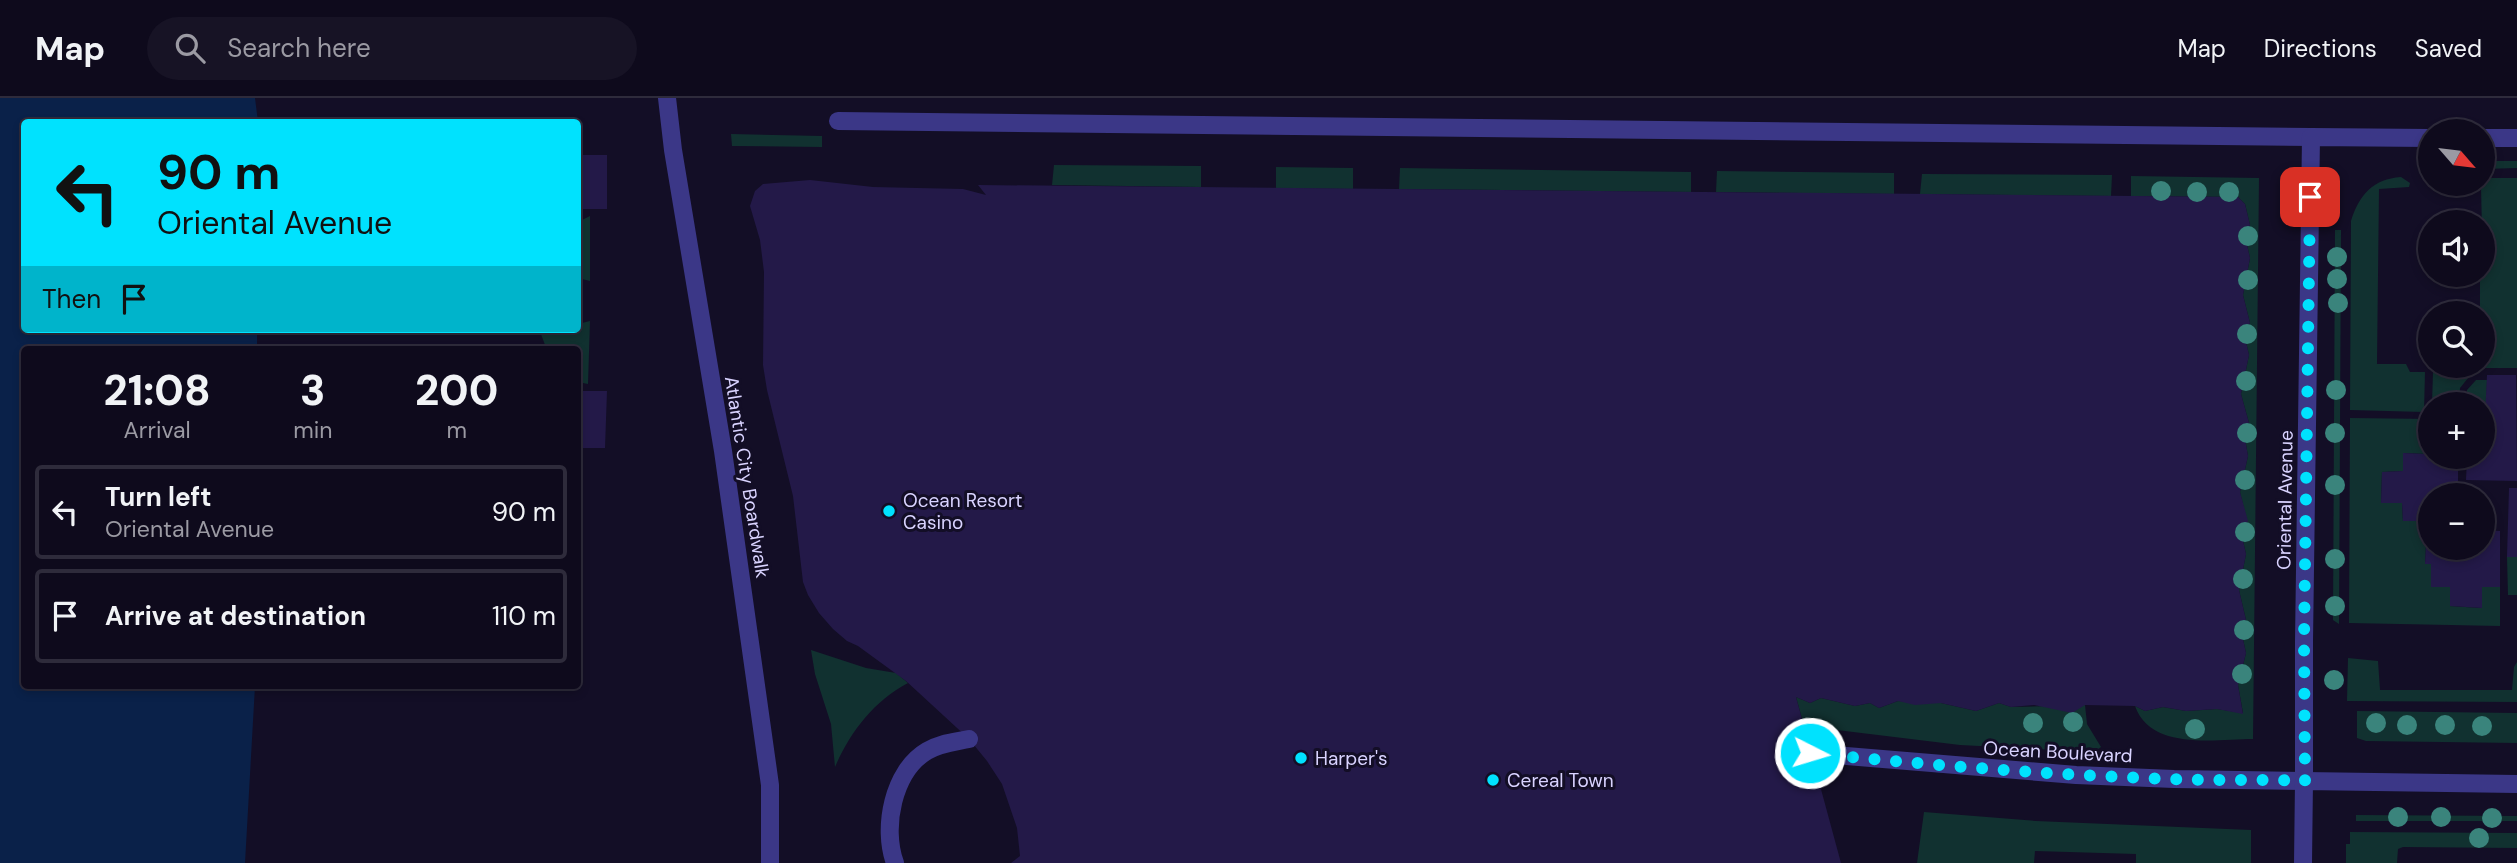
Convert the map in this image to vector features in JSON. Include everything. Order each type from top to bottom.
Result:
[{"type":"street","name":"Atlantic City Boardwalk","points":[[667,98],[673,150],[723,451],[770,785],[770,863]]},
{"type":"street","points":[[838,121],[2418,138]]},
{"type":"street","name":"Oriental Avenue","points":[[2303,863],[2311,137]]},
{"type":"street","points":[[2496,138],[2517,138]]},
{"type":"street","points":[[895,863],[891,852],[891,823],[902,778],[916,759],[928,750],[969,739]]},
{"type":"street","name":"Ocean Boulevard","points":[[1810,753],[1915,764],[2076,775],[2517,784]]},
{"type":"green space","points":[[731,134],[822,136],[822,147],[732,146]]},
{"type":"green space","points":[[2496,161],[2517,161],[2517,168],[2496,169]]},
{"type":"green space","points":[[1054,165],[1201,166],[1201,187],[1052,185]]},
{"type":"green space","points":[[1276,167],[1353,168],[1353,189],[1276,188]]},
{"type":"green space","points":[[1400,168],[1691,172],[1691,192],[1399,189]]},
{"type":"green space","points":[[1717,171],[1894,173],[1894,194],[1716,192]]},
{"type":"green space","points":[[1922,174],[2112,175],[2111,196],[1920,194]]},
{"type":"green space","points":[[2131,176],[2259,178],[2253,739],[2203,740],[2169,736],[2155,730],[2143,720],[2135,706],[2145,711],[2163,707],[2186,711],[2217,709],[2243,713],[2238,685],[2246,653],[2241,630],[2246,620],[2239,590],[2246,554],[2241,532],[2247,521],[2240,492],[2248,456],[2244,433],[2249,423],[2241,394],[2249,355],[2244,333],[2250,323],[2243,295],[2250,258],[2245,236],[2250,225],[2245,204],[2238,197],[2131,196]]},
{"type":"green space","points":[[2401,177],[2410,183],[2409,187],[2379,189],[2377,364],[2406,364],[2410,372],[2418,372],[2418,378],[2425,378],[2424,392],[2418,392],[2418,412],[2350,410],[2351,221],[2358,203],[2368,190],[2391,178]]},
{"type":"green space","points":[[2496,178],[2517,178],[2517,368],[2495,368],[2495,301],[2480,301],[2480,287],[2495,287],[2495,210],[2482,210],[2481,196],[2496,196]]},
{"type":"green space","points":[[590,216],[590,281],[581,279],[581,220]]},
{"type":"green space","points":[[2335,230],[2341,230],[2339,624],[2333,620]]},
{"type":"green space","points":[[590,321],[588,384],[581,383],[581,346],[545,346],[541,333],[581,333],[581,323]]},
{"type":"green space","points":[[2433,378],[2468,378],[2460,392],[2432,392]]},
{"type":"green space","points":[[2476,380],[2487,380],[2487,392],[2467,390]]},
{"type":"green space","points":[[2350,418],[2418,419],[2418,454],[2403,453],[2403,471],[2382,472],[2381,503],[2402,503],[2403,521],[2418,521],[2418,560],[2425,560],[2425,564],[2431,564],[2450,587],[2450,606],[2481,608],[2482,587],[2500,587],[2500,626],[2349,623]]},
{"type":"green space","points":[[2507,557],[2517,557],[2517,595],[2508,595]]},
{"type":"green space","points":[[811,650],[866,668],[896,673],[908,683],[884,699],[864,719],[848,741],[835,767],[831,724],[815,674]]},
{"type":"green space","points":[[2348,658],[2378,661],[2380,690],[2512,690],[2517,662],[2517,702],[2347,701]]},
{"type":"green space","points":[[1796,697],[1810,703],[1821,698],[1855,706],[1870,703],[1879,708],[1898,701],[1941,703],[1976,711],[1999,703],[2011,707],[2085,705],[2087,724],[2101,747],[2094,752],[1960,745],[1804,726]]},
{"type":"green space","points":[[2357,711],[2517,713],[2517,743],[2366,741],[2357,738]]},
{"type":"green space","points":[[1924,812],[2036,821],[2251,830],[2251,863],[2136,863],[2136,854],[2035,851],[2034,863],[1917,863]]},
{"type":"green space","points":[[2356,815],[2517,816],[2517,821],[2356,821]]},
{"type":"green space","points":[[2350,832],[2517,833],[2517,848],[2403,847],[2398,849],[2397,863],[2346,863],[2346,844],[2350,844]]},
{"type":"water","points":[[0,98],[255,98],[258,119],[21,119],[21,333],[257,333],[257,346],[21,346],[21,689],[255,689],[245,863],[0,863]]},
{"type":"building","points":[[581,155],[607,155],[607,209],[581,209]]},
{"type":"building","points":[[810,180],[873,187],[963,189],[986,195],[978,185],[2238,197],[2245,204],[2250,225],[2245,236],[2250,258],[2243,295],[2250,323],[2244,333],[2249,355],[2241,394],[2249,423],[2244,433],[2248,456],[2240,492],[2248,521],[2241,532],[2246,554],[2239,590],[2246,620],[2241,630],[2246,653],[2238,685],[2243,714],[2217,709],[2186,711],[2163,707],[2145,711],[2135,706],[2085,705],[2072,713],[2034,705],[2011,707],[1999,703],[1976,711],[1941,703],[1915,705],[1898,701],[1879,708],[1870,703],[1855,706],[1821,698],[1810,703],[1796,697],[1841,863],[1011,863],[1020,856],[1017,828],[1002,784],[987,761],[969,739],[906,681],[833,629],[819,613],[803,582],[793,496],[763,365],[764,272],[760,240],[750,206],[755,191],[763,184]]},
{"type":"building","points":[[2495,375],[2516,375],[2517,481],[2466,480],[2466,469],[2495,469],[2495,392],[2486,392],[2487,378],[2495,378]]},
{"type":"building","points":[[581,391],[607,391],[605,448],[581,448]]},
{"type":"building","points":[[2403,453],[2418,454],[2418,469],[2458,469],[2458,483],[2418,483],[2418,521],[2403,521],[2402,503],[2381,503],[2382,472],[2403,471]]},
{"type":"building","points":[[2509,488],[2517,488],[2517,557],[2507,557]]},
{"type":"building","points":[[2495,531],[2500,531],[2500,587],[2482,587],[2482,608],[2450,606],[2450,587],[2431,587],[2431,564],[2425,564],[2425,560],[2495,560]]},
{"type":"place","name":"Ocean Resort Casino","points":[[889,511]]},
{"type":"place","name":"Harper's","points":[[1301,758]]},
{"type":"place","name":"Cereal Town","points":[[1493,780]]},
{"type":"route","points":[[1810,753],[1915,764],[2076,775],[2305,781],[2304,641],[2310,197]]}]
